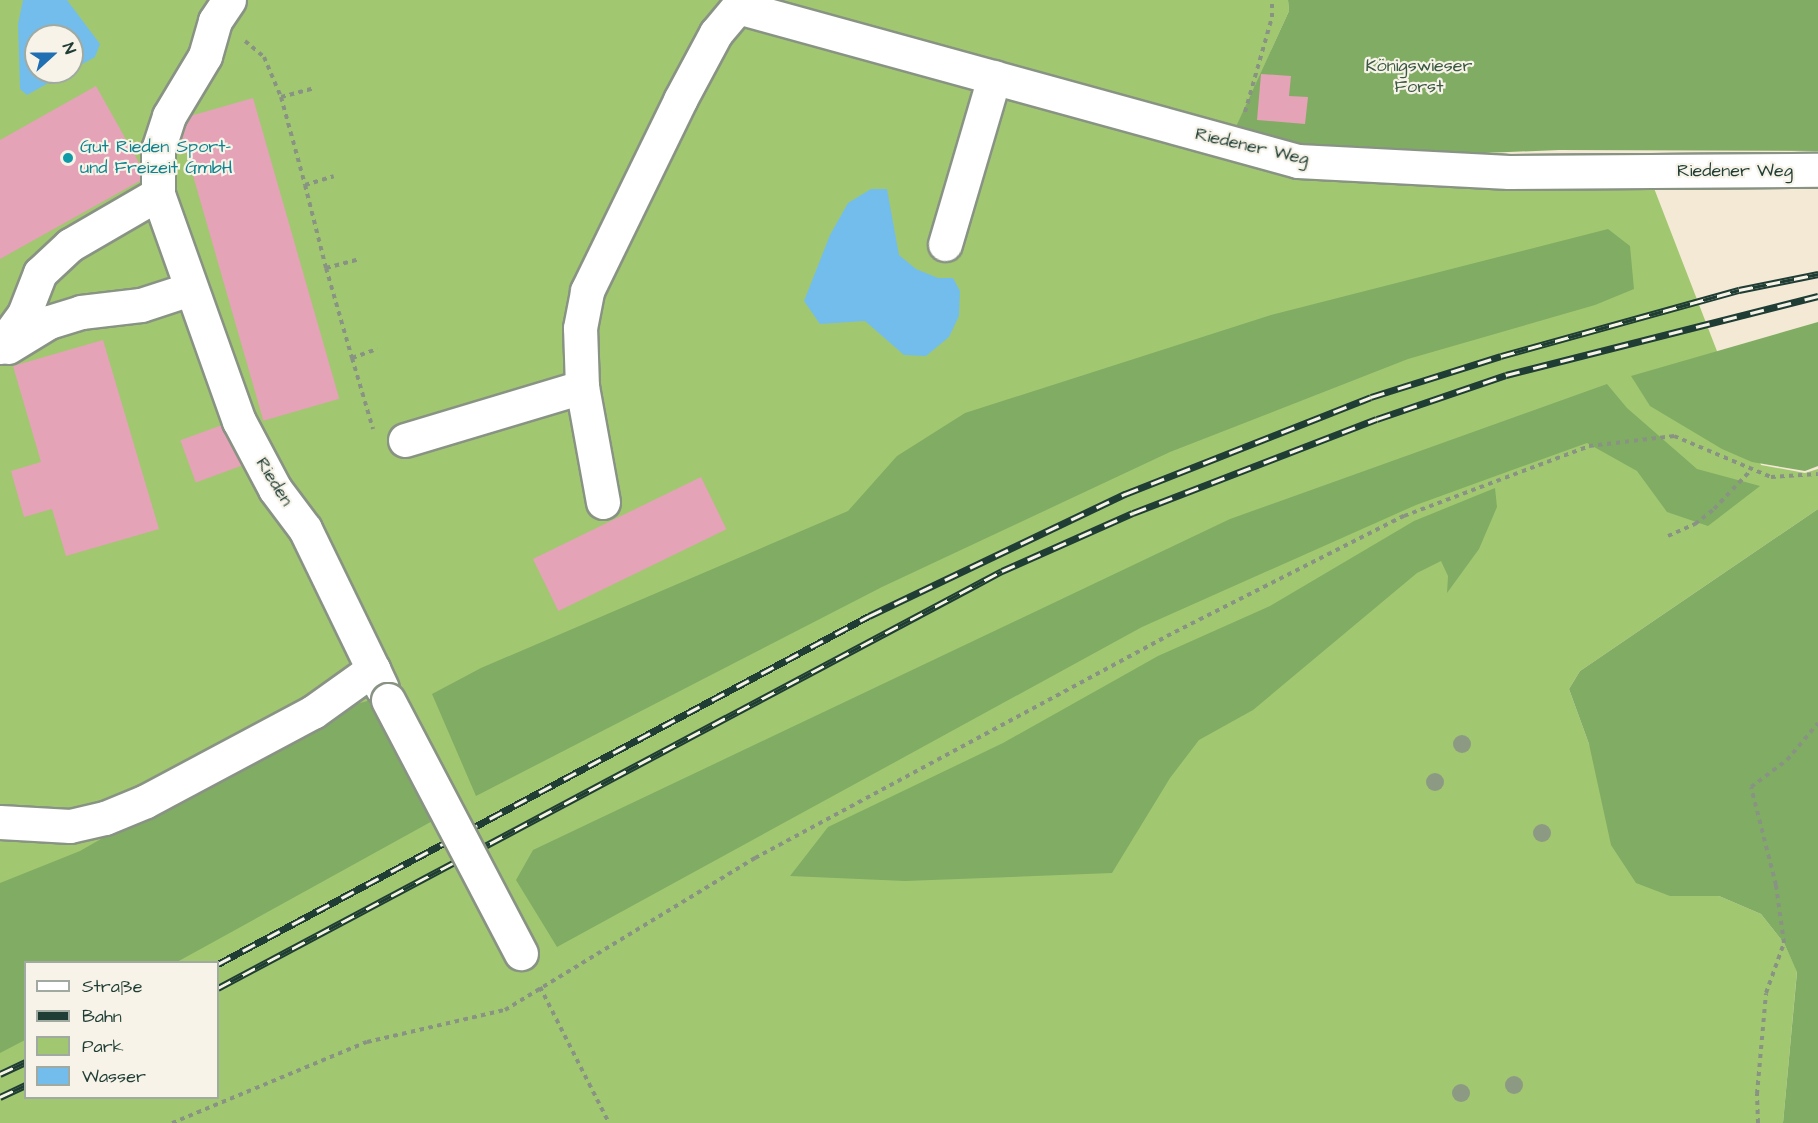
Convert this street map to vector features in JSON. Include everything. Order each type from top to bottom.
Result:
[{"type":"street","name":"Riedener Weg","points":[[582,387],[580,328],[586,291],[680,100],[716,33],[738,7],[1298,162],[1509,172],[1818,170]]},
{"type":"street","name":"Rieden","points":[[222,10],[205,56],[169,116],[158,149],[158,194],[189,289],[239,421],[274,489],[304,529],[388,700],[520,953]]},
{"type":"street","points":[[945,244],[994,77]]},
{"type":"street","points":[[0,347],[24,314],[40,273],[62,252],[158,194]]},
{"type":"street","points":[[0,352],[49,322],[81,312],[141,305],[189,289]]},
{"type":"street","points":[[405,440],[582,387],[603,502]]},
{"type":"street","points":[[0,822],[70,826],[105,818],[147,801],[313,711],[367,655]]},
{"type":"path","points":[[1228,144],[1247,108],[1272,17],[1272,0]]},
{"type":"path","points":[[222,10],[264,57],[281,97],[326,268],[379,447],[405,440]]},
{"type":"path","points":[[281,97],[314,88]]},
{"type":"path","points":[[305,185],[334,176]]},
{"type":"path","points":[[326,268],[359,259]]},
{"type":"path","points":[[352,358],[377,349]]},
{"type":"path","points":[[172,1123],[367,1042],[505,1010],[755,858],[1167,636],[1404,516],[1589,446],[1674,436],[1771,477],[1818,474]]},
{"type":"path","points":[[1668,536],[1695,524],[1714,509],[1751,470]]},
{"type":"path","points":[[1758,1123],[1757,1094],[1766,993],[1784,943],[1776,885],[1751,787],[1787,760],[1818,723]]},
{"type":"path","points":[[520,953],[541,988],[609,1123]]},
{"type":"green space","points":[[0,0],[1288,0],[1289,11],[1229,143],[1652,183],[1761,465],[1805,473],[1818,469],[1818,509],[1580,671],[1569,689],[1589,744],[1670,896],[1719,896],[1761,914],[1784,943],[1797,971],[1783,1123],[0,1123]]},
{"type":"green space","name":"Königswieser Forst","points":[[1288,0],[1818,0],[1818,151],[1559,150],[1413,156],[1228,144],[1289,11]]},
{"type":"green space","points":[[1608,229],[1630,246],[1634,289],[1595,305],[1408,359],[1170,452],[882,587],[476,796],[432,694],[481,668],[848,511],[897,456],[965,413],[1271,315]]},
{"type":"green space","points":[[1818,322],[1818,466],[1805,471],[1752,462],[1722,449],[1650,406],[1631,376]]},
{"type":"green space","points":[[1607,384],[1627,408],[1697,469],[1760,486],[1708,526],[1667,512],[1637,471],[1587,443],[1416,505],[1142,627],[557,947],[516,880],[533,850],[1230,519]]},
{"type":"green space","points":[[1495,488],[1497,507],[1479,549],[1447,593],[1448,576],[1441,561],[1417,573],[1253,710],[1199,740],[1170,778],[1112,873],[905,881],[790,876],[828,827],[1003,743],[1158,656],[1270,606],[1414,521]]},
{"type":"green space","points":[[1818,509],[1818,1123],[1783,1123],[1797,972],[1784,943],[1761,914],[1719,896],[1670,896],[1636,883],[1611,845],[1589,744],[1569,689],[1580,671]]},
{"type":"green space","points":[[378,698],[436,819],[179,961],[24,961],[24,1041],[0,1053],[0,883],[80,851],[317,715]]},
{"type":"water","points":[[23,0],[67,0],[100,44],[95,57],[84,63],[84,24],[24,24],[24,84],[47,84],[27,95],[20,89],[18,24]]},
{"type":"water","points":[[871,189],[887,189],[899,255],[916,269],[938,278],[953,278],[960,291],[959,316],[949,337],[926,356],[904,355],[865,321],[820,324],[804,301],[830,235],[848,203]]},
{"type":"building","points":[[1261,74],[1291,76],[1289,96],[1308,97],[1305,124],[1257,120]]},
{"type":"building","name":"Gut Rieden Sport- und Freizeit GmbH","points":[[96,86],[147,177],[0,259],[0,140]]},
{"type":"building","points":[[253,98],[339,399],[263,421],[177,120]]},
{"type":"building","points":[[103,340],[159,529],[66,556],[52,509],[24,517],[11,471],[41,462],[13,366]]},
{"type":"building","points":[[233,421],[248,463],[196,482],[180,440]]},
{"type":"building","points":[[701,477],[726,529],[558,611],[533,559]]},
{"type":"railway","points":[[219,963],[869,616],[1125,494],[1371,397],[1501,356],[1739,290],[1818,274]]},
{"type":"railway","points":[[219,987],[1002,571],[1133,513],[1377,419],[1506,375],[1818,296]]},
{"type":"railway","points":[[0,1074],[24,1063]]},
{"type":"railway","points":[[0,1097],[24,1086]]},
{"type":"place","name":"Gut Rieden Sport- und Freizeit GmbH","points":[[68,158]]}]
